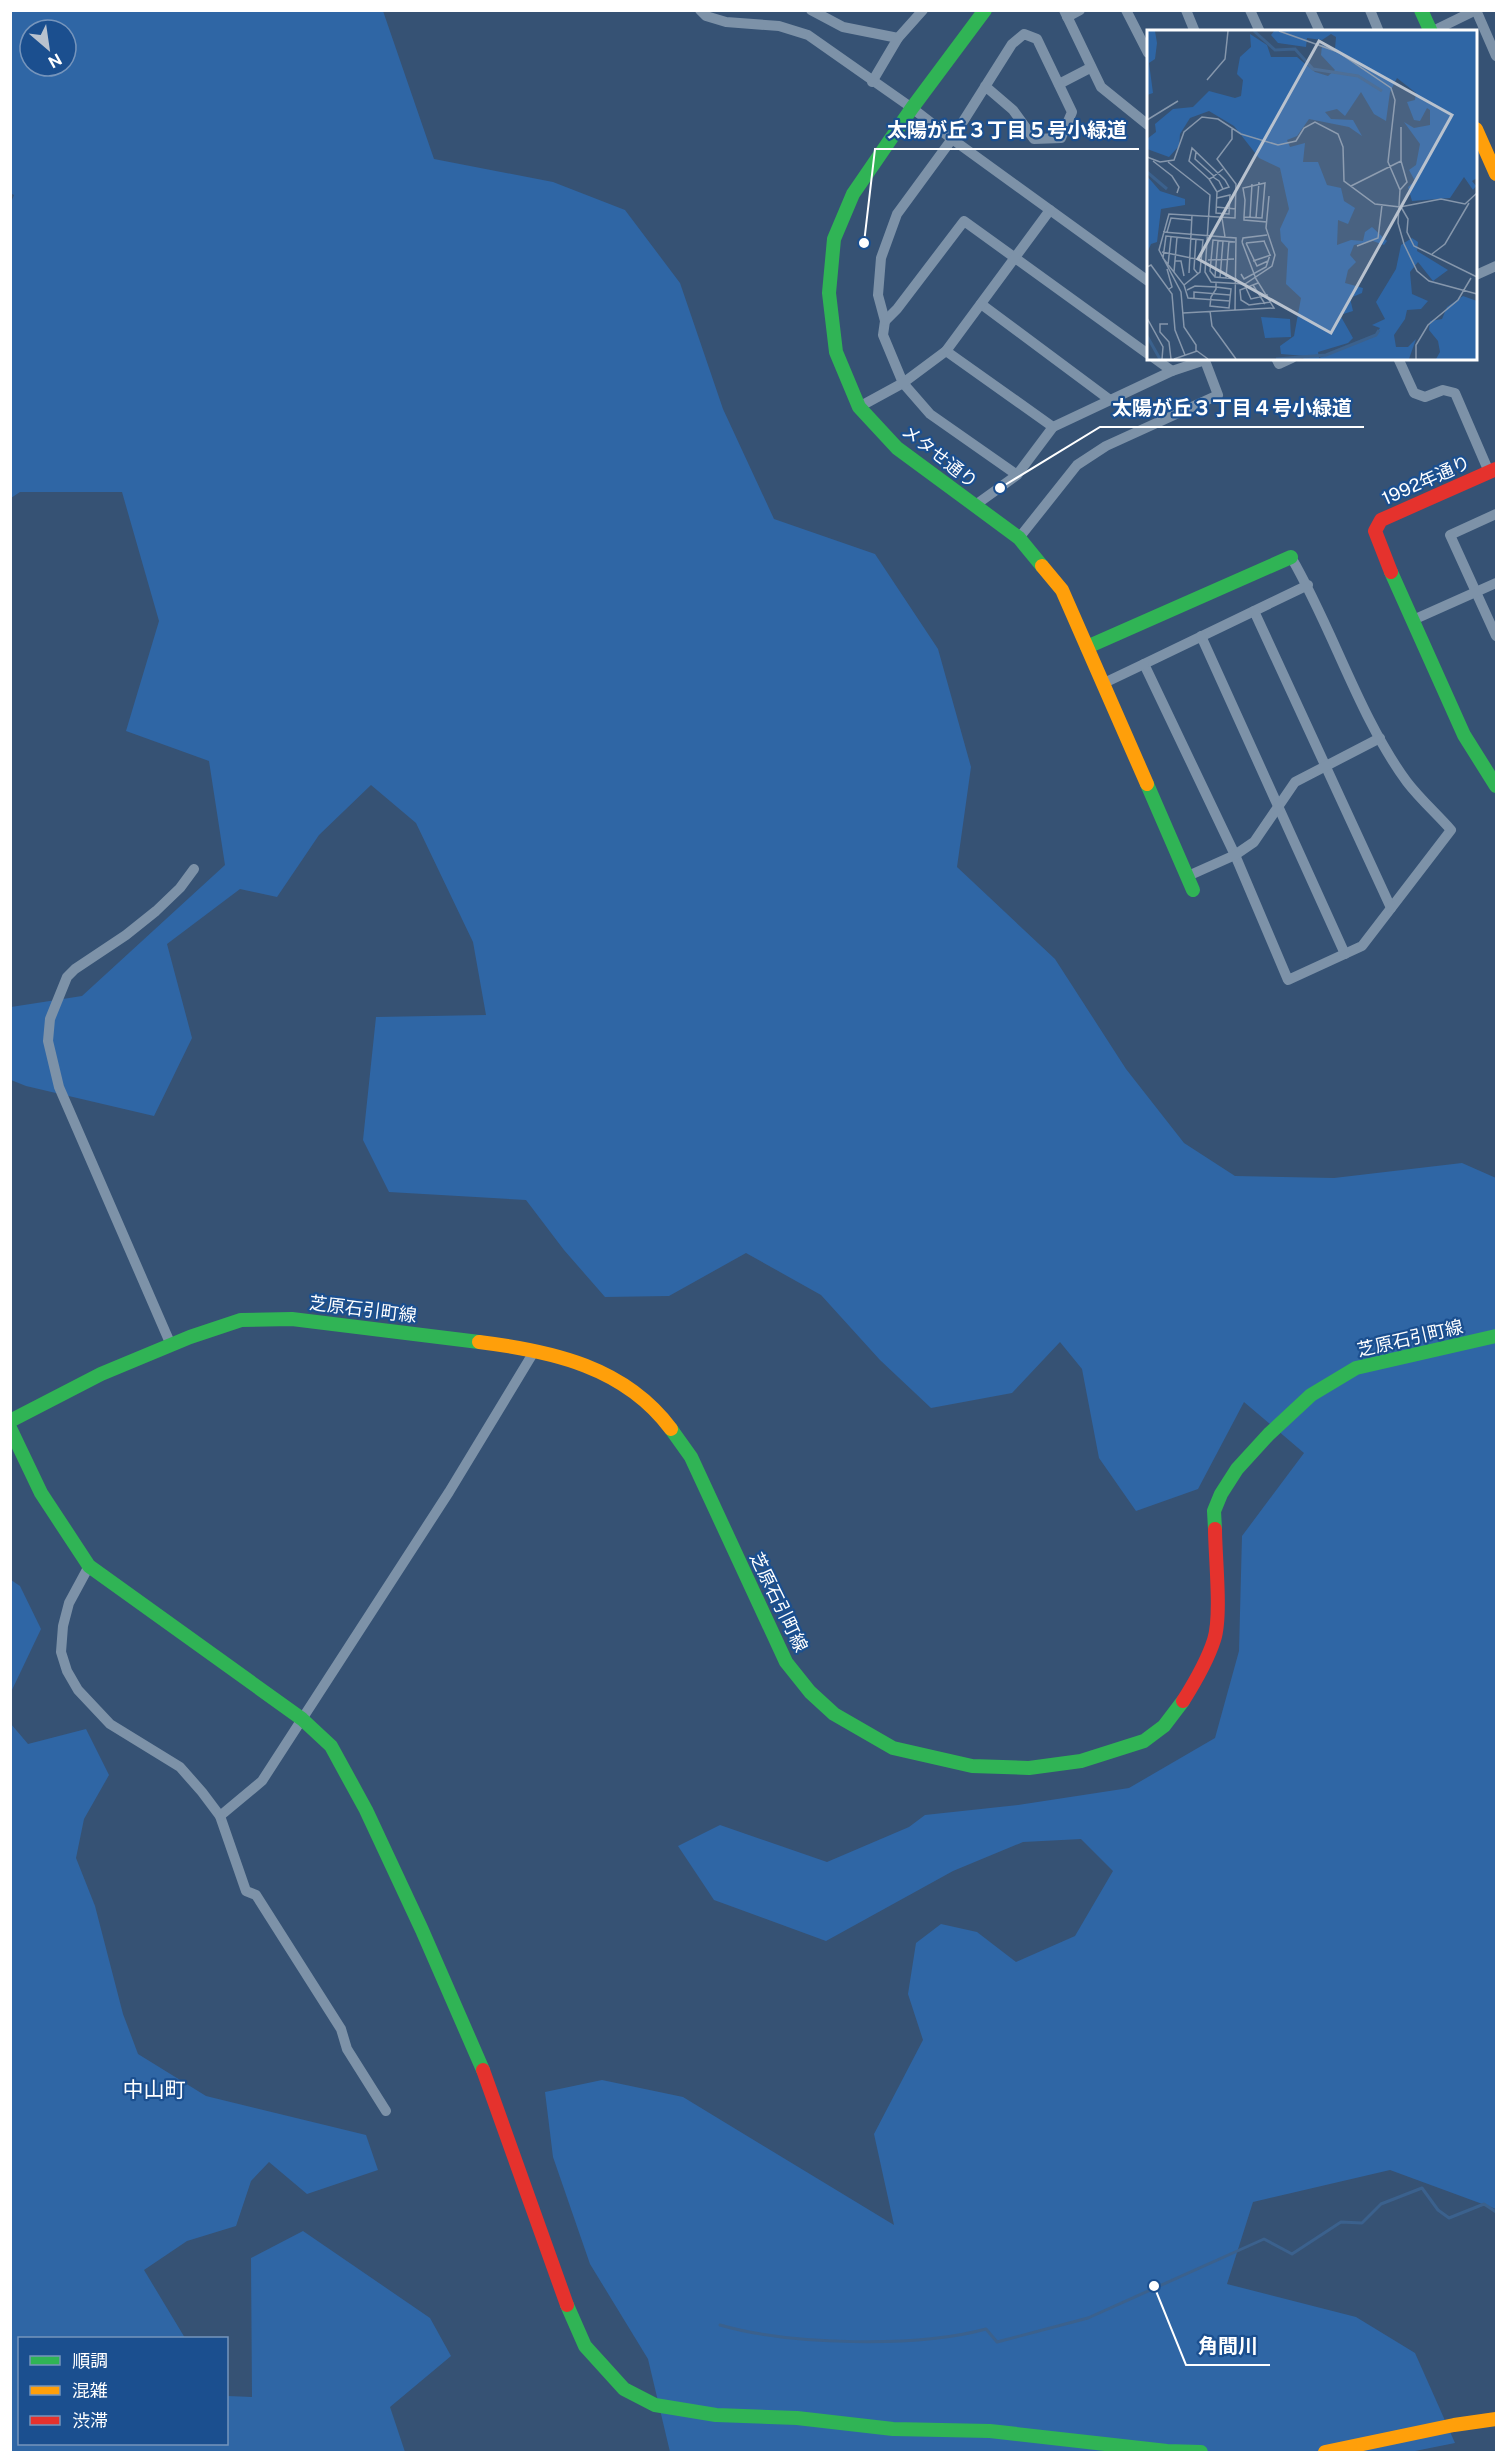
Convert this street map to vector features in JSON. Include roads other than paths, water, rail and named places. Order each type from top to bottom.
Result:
[{"type":"street","points":[[700,10],[706,16],[726,22],[779,26],[808,35],[1147,280]]},
{"type":"street","points":[[726,22],[731,10]]},
{"type":"street","points":[[811,10],[843,27],[898,39]]},
{"type":"street","points":[[873,82],[898,39],[923,10]]},
{"type":"street","name":"メタせ通り","points":[[985,10],[912,108],[853,194],[834,239],[829,293],[836,352],[859,407],[897,448],[1019,538],[1062,590],[1190,883]]},
{"type":"street","points":[[1080,10],[1066,14],[1101,87],[1147,123]]},
{"type":"street","points":[[1126,10],[1147,48]]},
{"type":"street","points":[[1186,10],[1194,30]]},
{"type":"street","points":[[1250,10],[1259,30]]},
{"type":"street","points":[[1310,10],[1319,30]]},
{"type":"street","points":[[1370,10],[1378,30]]},
{"type":"street","points":[[1421,10],[1431,30]]},
{"type":"street","points":[[1433,30],[1476,10],[1497,56]]},
{"type":"street","points":[[985,86],[1013,110],[1034,139],[1061,138],[1072,112],[1037,39],[1024,34],[1012,44],[985,86],[952,139],[897,214],[881,258],[878,295],[885,321],[883,335],[903,383],[930,414],[1017,475]]},
{"type":"street","points":[[1059,84],[1090,68]]},
{"type":"street","points":[[1477,131],[1497,174]]},
{"type":"street","points":[[859,407],[903,383],[946,351],[1050,210]]},
{"type":"street","points":[[885,321],[897,309],[964,221],[1147,353]]},
{"type":"street","points":[[1477,275],[1497,266]]},
{"type":"street","points":[[981,304],[1110,400]]},
{"type":"street","points":[[946,351],[1053,427]]},
{"type":"street","points":[[1157,360],[1172,371]]},
{"type":"street","points":[[974,506],[1017,475],[1053,427],[1172,371],[1201,360]]},
{"type":"street","points":[[1019,538],[1077,465],[1106,446],[1218,395],[1204,360]]},
{"type":"street","points":[[1399,360],[1414,393],[1425,397],[1443,390],[1455,393],[1493,470]]},
{"type":"street","name":"1992年通り","points":[[1413,620],[1378,543],[1375,531],[1381,520],[1493,470]]},
{"type":"street","points":[[1497,514],[1450,535],[1497,636]]},
{"type":"street","points":[[1087,647],[1291,557],[1308,585],[1380,738],[1408,783],[1451,830],[1362,946],[1288,980],[1234,855],[1144,664]]},
{"type":"street","points":[[1497,583],[1413,620],[1464,735],[1490,779],[1497,786]]},
{"type":"street","points":[[1102,684],[1308,585]]},
{"type":"street","points":[[1254,611],[1391,908]]},
{"type":"street","points":[[1201,636],[1346,954]]},
{"type":"street","points":[[1190,883],[1254,842],[1295,782],[1380,738]]},
{"type":"street","points":[[171,1345],[59,1087],[48,1041],[50,1019],[67,977],[156,911],[180,888],[194,869]]},
{"type":"street","name":"芝原石引町線","points":[[10,1421],[101,1374],[171,1345],[241,1320],[292,1319],[536,1350],[578,1361],[615,1378],[659,1413],[691,1457],[786,1662],[810,1692],[834,1714],[893,1748],[972,1766],[1029,1768],[1081,1761],[1144,1741],[1164,1726],[1183,1701],[1202,1668],[1215,1638],[1217,1612],[1214,1511],[1221,1494],[1237,1468],[1311,1395],[1356,1368],[1497,1336]]},
{"type":"street","points":[[220,1816],[261,1781],[449,1492],[536,1350]]},
{"type":"street","points":[[10,1428],[40,1493],[88,1566],[302,1719],[332,1746],[366,1810],[422,1930],[483,2072],[571,2317],[585,2346],[624,2389],[655,2405],[716,2415],[798,2418],[893,2429],[990,2431],[1167,2451],[1201,2452]]},
{"type":"street","points":[[88,1566],[69,1603],[63,1626],[61,1652],[67,1671],[78,1690],[110,1724],[180,1767],[220,1816],[246,1891],[256,1895],[341,2029],[347,2049],[386,2111]]},
{"type":"street","points":[[1325,2452],[1443,2427],[1497,2419]]},
{"type":"waterway","points":[[720,2325],[781,2337],[853,2342],[925,2339],[986,2329],[997,2342],[1088,2318],[1264,2239],[1292,2254],[1341,2222],[1362,2223],[1381,2204],[1422,2188],[1438,2210],[1449,2218],[1484,2204],[1496,2212]]},
{"type":"place","name":"太陽が丘３丁目５号小緑道","points":[[864,243]]},
{"type":"place","name":"太陽が丘３丁目４号小緑道","points":[[1000,488]]},
{"type":"place","name":"角間川","points":[[1154,2286]]},
{"type":"district","name":"中山町","points":[[154,2089]]}]
